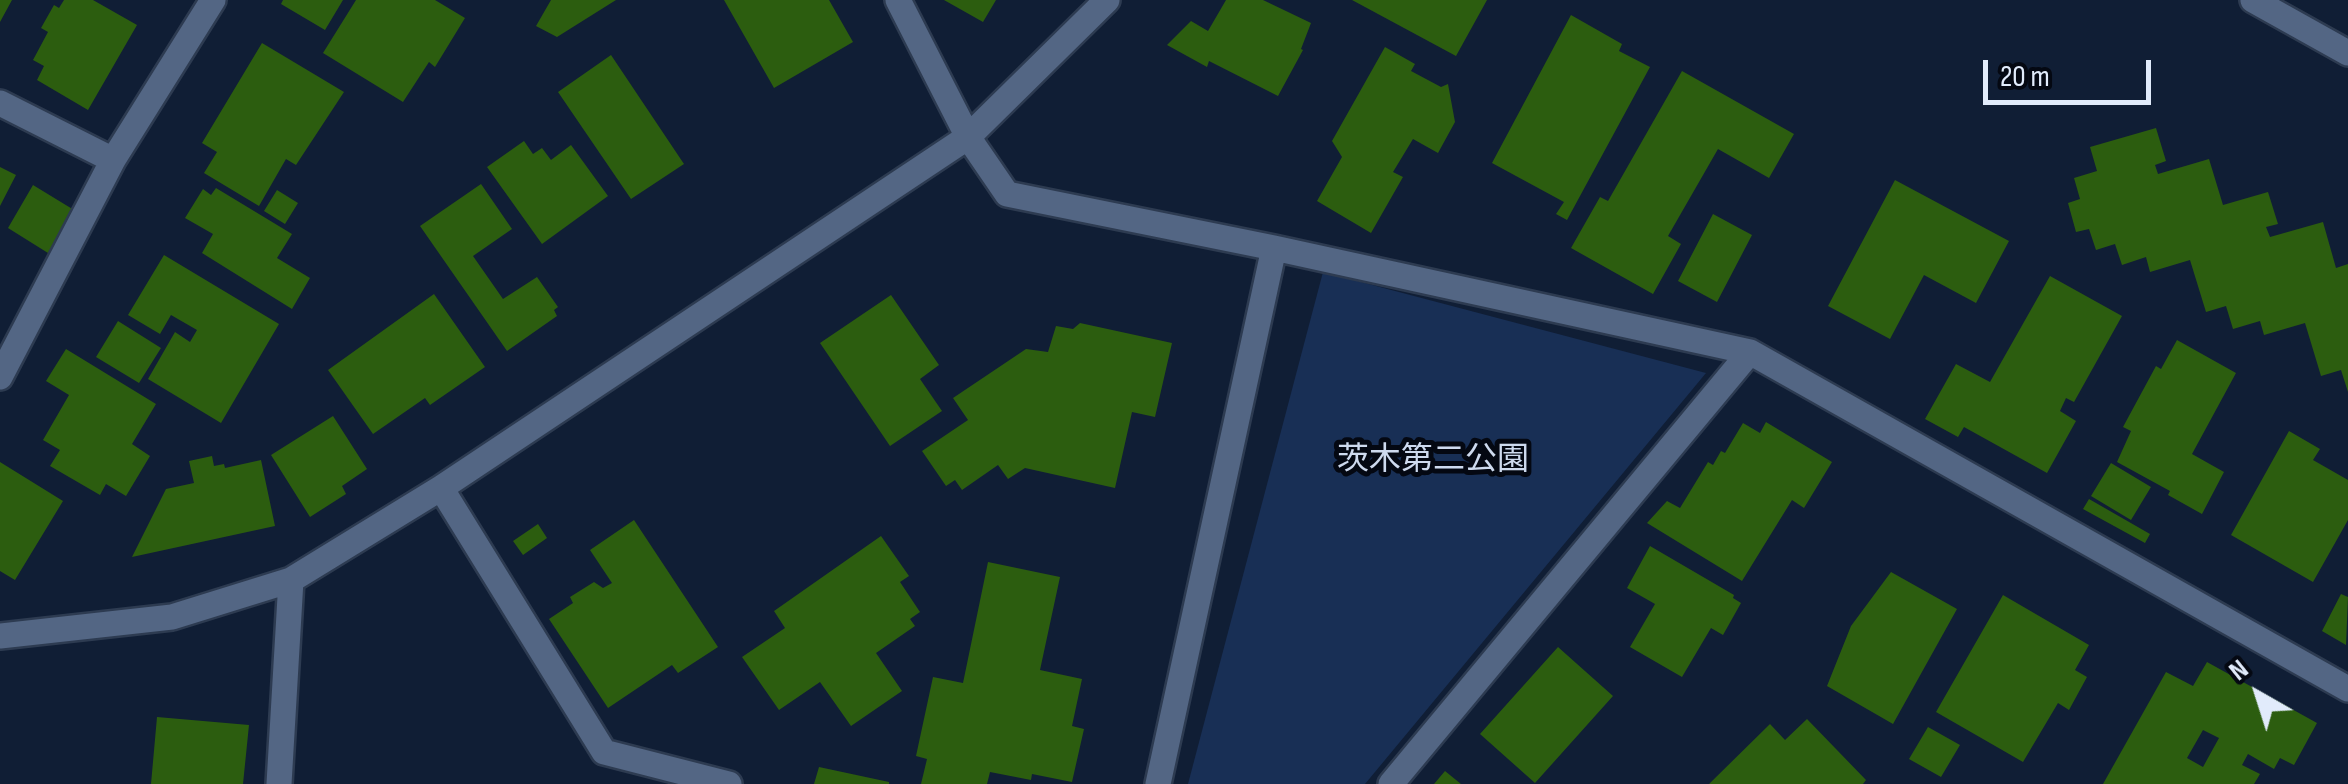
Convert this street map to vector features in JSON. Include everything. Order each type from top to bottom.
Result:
[{"type":"street","points":[[0,377],[114,160],[212,0]]},
{"type":"street","points":[[898,0],[968,136],[1007,194],[1750,352],[2348,689]]},
{"type":"street","points":[[0,636],[172,616],[291,580],[441,488],[968,136],[1107,0]]},
{"type":"street","points":[[2253,0],[2348,53]]},
{"type":"street","points":[[0,103],[114,160]]},
{"type":"street","points":[[1158,784],[1274,248]]},
{"type":"street","points":[[1392,784],[1750,352]]},
{"type":"street","points":[[441,488],[604,752],[729,784]]},
{"type":"street","points":[[279,784],[291,580]]},
{"type":"green space","name":"茨木第二公園","points":[[1323,272],[1706,373],[1365,784],[1188,784]]},
{"type":"building","points":[[0,0],[12,0],[0,22]]},
{"type":"building","points":[[64,0],[93,0],[137,25],[88,110],[37,80],[44,66],[33,60],[48,32],[41,28],[54,5],[59,8]]},
{"type":"building","points":[[283,0],[343,0],[325,30],[281,4]]},
{"type":"building","points":[[356,0],[435,0],[465,18],[435,67],[429,62],[403,102],[323,53]]},
{"type":"building","points":[[551,0],[616,0],[557,37],[536,26]]},
{"type":"building","points":[[724,0],[829,0],[853,42],[774,88]]},
{"type":"building","points":[[944,0],[996,0],[983,22]]},
{"type":"building","points":[[1226,0],[1263,0],[1311,23],[1303,50],[1278,96],[1209,61],[1207,67],[1167,45],[1191,21],[1208,31]]},
{"type":"building","points":[[1352,0],[1487,0],[1456,56]]},
{"type":"building","points":[[1571,15],[1622,44],[1619,51],[1650,67],[1567,220],[1556,214],[1564,202],[1492,163]]},
{"type":"building","points":[[262,43],[344,92],[296,165],[286,159],[259,206],[204,173],[217,152],[202,143]]},
{"type":"building","points":[[1385,47],[1415,64],[1411,71],[1441,87],[1448,84],[1455,122],[1438,153],[1413,139],[1393,172],[1403,177],[1371,233],[1317,201],[1342,157],[1332,141]]},
{"type":"building","points":[[611,55],[684,164],[631,199],[558,92]]},
{"type":"building","points":[[1682,71],[1794,134],[1769,178],[1718,149],[1668,236],[1681,244],[1653,294],[1571,248],[1600,197],[1608,201]]},
{"type":"building","points":[[2156,128],[2166,161],[2155,165],[2158,174],[2209,159],[2223,205],[2268,192],[2278,224],[2266,227],[2270,237],[2323,222],[2336,268],[2348,264],[2348,392],[2341,370],[2321,376],[2305,323],[2264,335],[2260,321],[2233,329],[2226,306],[2206,312],[2190,260],[2150,272],[2146,257],[2122,265],[2115,244],[2096,250],[2089,229],[2076,232],[2068,203],[2080,199],[2074,178],[2097,171],[2090,147]]},
{"type":"building","points":[[524,141],[533,154],[542,148],[551,160],[571,145],[608,196],[542,244],[487,167]]},
{"type":"building","points":[[0,167],[16,175],[0,206]]},
{"type":"building","points":[[1895,180],[2009,241],[1976,303],[1924,275],[1890,339],[1828,306]]},
{"type":"building","points":[[481,184],[512,229],[473,256],[503,299],[537,277],[558,307],[554,310],[557,316],[507,351],[420,226]]},
{"type":"building","points":[[33,185],[74,210],[48,253],[8,228]]},
{"type":"building","points":[[216,188],[292,234],[277,258],[310,278],[292,309],[202,253],[213,234],[185,218],[203,189],[211,195]]},
{"type":"building","points":[[277,190],[298,203],[285,224],[264,211]]},
{"type":"building","points":[[1713,214],[1752,235],[1717,302],[1678,281]]},
{"type":"building","points":[[164,255],[279,324],[221,423],[148,379],[175,332],[190,342],[197,330],[171,315],[160,334],[128,315]]},
{"type":"building","points":[[2050,276],[2122,316],[2074,402],[2066,398],[2060,411],[2076,421],[2047,473],[1964,427],[1958,437],[1925,419],[1956,364],[1990,382]]},
{"type":"building","points":[[434,294],[485,367],[430,405],[425,398],[373,434],[328,370]]},
{"type":"building","points":[[891,295],[939,365],[920,379],[942,411],[890,446],[820,343]]},
{"type":"building","points":[[118,321],[161,348],[139,383],[96,357]]},
{"type":"building","points":[[1080,323],[1172,343],[1155,417],[1132,412],[1115,488],[1025,468],[1008,479],[998,465],[962,490],[955,480],[946,486],[922,451],[968,420],[953,398],[1026,349],[1048,352],[1056,326],[1073,329]]},
{"type":"building","points":[[2177,340],[2236,373],[2192,454],[2224,472],[2202,514],[2117,462],[2131,431],[2123,427],[2156,366],[2161,369]]},
{"type":"building","points":[[66,349],[156,404],[132,444],[150,456],[126,496],[106,484],[100,495],[50,466],[60,450],[43,440],[69,395],[46,381]]},
{"type":"building","points":[[333,416],[367,469],[342,486],[346,494],[310,517],[271,455]]},
{"type":"building","points":[[1766,422],[1832,462],[1804,508],[1792,500],[1742,581],[1647,523],[1667,501],[1680,508],[1708,462],[1713,465],[1721,451],[1725,453],[1743,423],[1760,433]]},
{"type":"building","points":[[2289,431],[2320,449],[2313,460],[2348,480],[2348,520],[2313,582],[2231,535]]},
{"type":"building","points":[[212,456],[214,466],[224,464],[225,468],[261,460],[275,526],[132,557],[166,489],[194,483],[189,461]]},
{"type":"building","points":[[0,462],[63,501],[15,580],[0,571]]},
{"type":"building","points":[[2111,463],[2151,487],[2131,520],[2091,496]]},
{"type":"building","points":[[2089,499],[2150,534],[2145,543],[2083,509]]},
{"type":"building","points":[[634,520],[718,647],[678,673],[672,665],[608,708],[549,619],[573,603],[570,597],[594,582],[603,588],[612,583],[590,550]]},
{"type":"building","points":[[538,524],[547,538],[523,555],[513,541]]},
{"type":"building","points":[[881,536],[909,576],[900,582],[920,612],[910,619],[915,626],[876,653],[902,691],[851,726],[820,682],[779,710],[742,657],[785,628],[774,611]]},
{"type":"building","points":[[1650,546],[1734,595],[1741,603],[1723,635],[1711,628],[1682,677],[1630,647],[1655,604],[1627,588]]},
{"type":"building","points":[[988,562],[1060,577],[1040,670],[1082,679],[1072,726],[1084,729],[1072,782],[1032,774],[1031,780],[990,772],[987,784],[921,784],[927,759],[916,756],[933,677],[963,683]]},
{"type":"building","points":[[1891,572],[1957,609],[1893,724],[1827,686],[1851,626]]},
{"type":"building","points":[[2341,594],[2348,597],[2346,645],[2322,631]]},
{"type":"building","points":[[2003,595],[2089,645],[2075,670],[2087,677],[2069,710],[2058,703],[2023,762],[1936,712]]},
{"type":"building","points":[[1558,647],[1613,696],[1535,783],[1480,734]]},
{"type":"building","points":[[2207,662],[2317,723],[2294,765],[2280,758],[2274,769],[2248,754],[2242,765],[2260,774],[2254,784],[2103,784],[2166,672],[2193,686]],"holes":[[[2203,730],[2219,738],[2203,767],[2187,758]]]},
{"type":"building","points":[[157,717],[249,725],[243,784],[151,784]]},
{"type":"building","points":[[1807,719],[1866,780],[1863,784],[1709,784],[1770,724],[1785,740]]},
{"type":"building","points":[[1928,727],[1960,745],[1941,777],[1909,759]]},
{"type":"building","points":[[819,767],[889,782],[889,784],[814,784]]},
{"type":"building","points":[[1445,771],[1461,784],[1434,784]]}]
